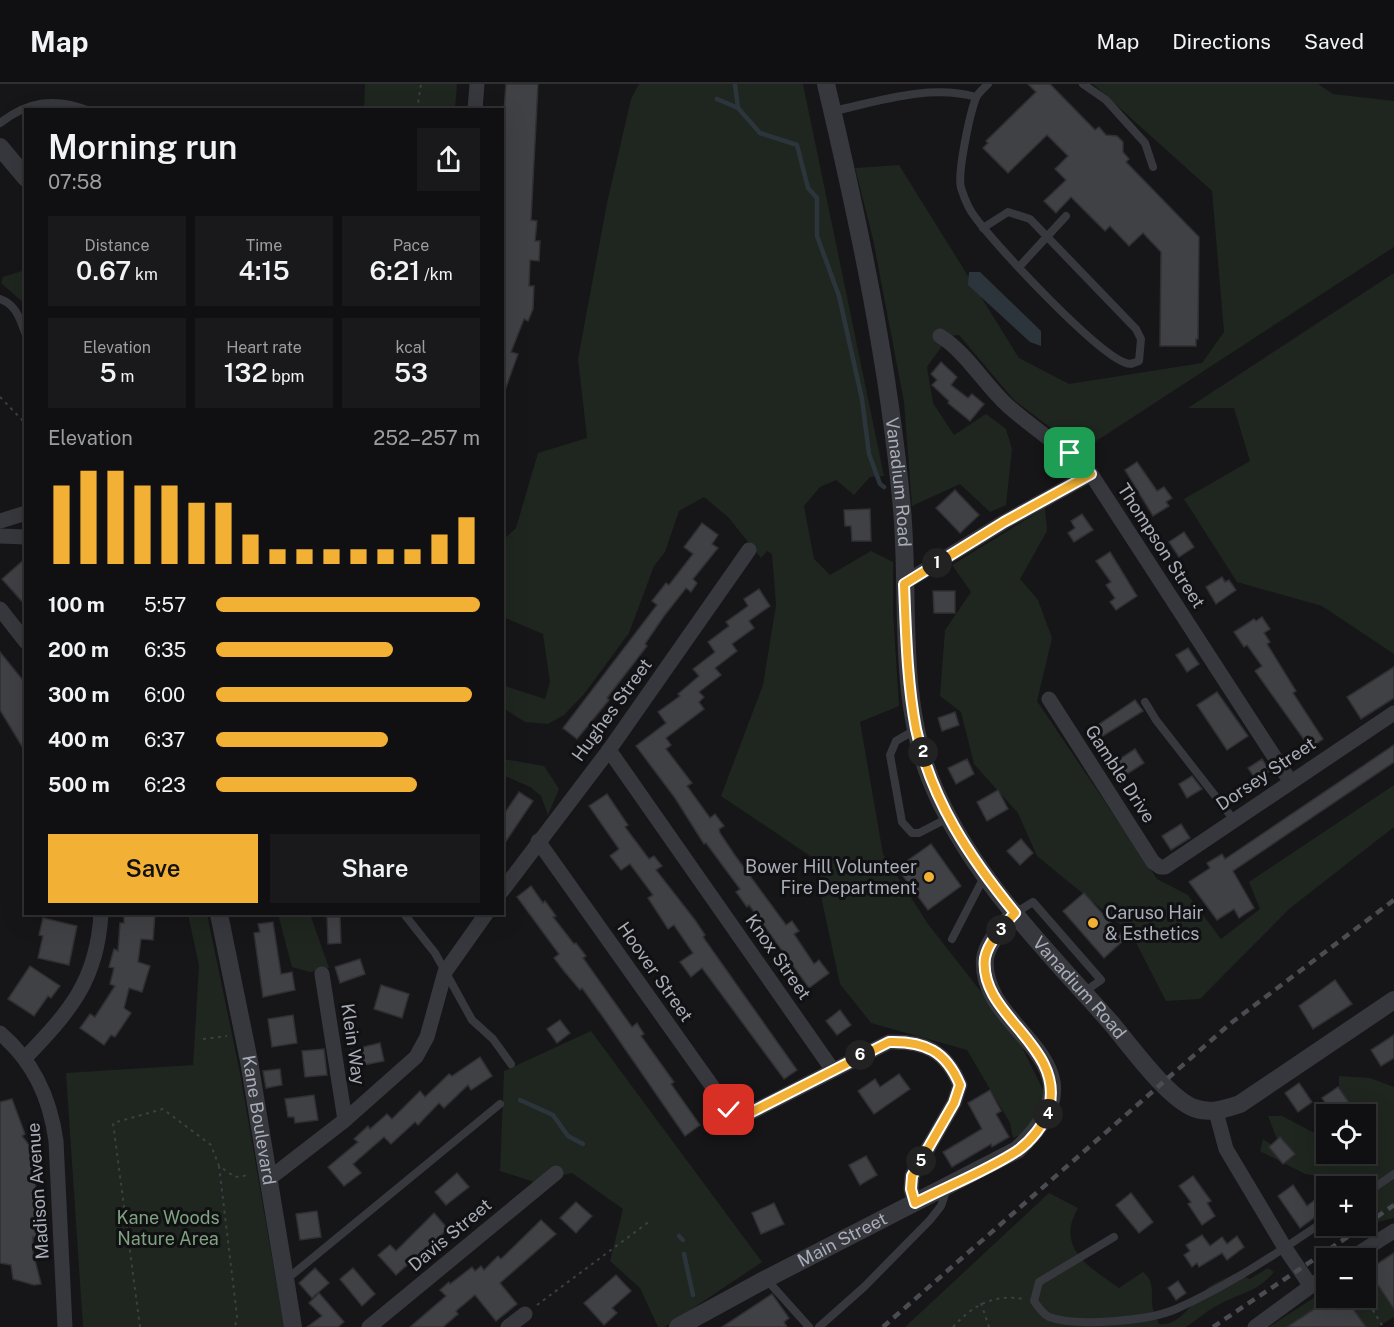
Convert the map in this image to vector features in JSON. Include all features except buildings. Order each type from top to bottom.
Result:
[{"type":"street","points":[[475,108],[477,84]]},
{"type":"street","name":"Vanadium Road","points":[[826,84],[870,287],[888,393],[902,510],[908,667],[916,729],[930,776],[948,819],[984,876],[1015,913],[1177,1098],[1195,1108],[1216,1112]]},
{"type":"street","points":[[0,147],[24,176]]},
{"type":"street","name":"Thompson Street","points":[[940,336],[954,345],[982,381],[1009,407],[1070,453],[1091,474],[1290,781]]},
{"type":"street","points":[[904,584],[1004,522],[1091,474]]},
{"type":"street","points":[[0,521],[24,514]]},
{"type":"street","points":[[0,536],[24,537]]},
{"type":"street","name":"Hughes Street","points":[[504,888],[609,750],[749,550]]},
{"type":"street","points":[[0,609],[24,639]]},
{"type":"street","name":"Gamble Drive","points":[[1049,699],[1153,862],[1160,867]]},
{"type":"street","name":"Dorsey Street","points":[[1160,867],[1165,867],[1394,713]]},
{"type":"street","name":"Knox Street","points":[[609,750],[832,1069]]},
{"type":"street","name":"Hoover Street","points":[[538,841],[729,1110],[748,1114],[832,1069]]},
{"type":"street","name":"Main Street","points":[[678,1327],[766,1279],[1017,1150],[1034,1135],[1047,1116],[1050,1105],[1052,1095],[1050,1076],[1038,1052],[997,1000],[986,975],[985,957],[995,938],[1015,913]]},
{"type":"street","points":[[25,1058],[65,1015],[83,988],[97,953],[101,915]]},
{"type":"street","name":"Kane Boulevard","points":[[219,915],[263,1176],[286,1280],[293,1327]]},
{"type":"street","points":[[263,1176],[345,1120],[416,1057],[427,1037],[446,972],[485,915]]},
{"type":"street","name":"Klein Way","points":[[322,974],[345,1120]]},
{"type":"street","points":[[1310,1285],[1285,1248],[1226,1149],[1216,1112],[1240,1104],[1394,1000]]},
{"type":"street","name":"Madison Avenue","points":[[0,1033],[25,1058],[44,1090],[52,1113],[56,1141],[65,1327]]},
{"type":"street","points":[[832,1069],[889,1042],[912,1041],[934,1052],[952,1066],[960,1085],[954,1103],[912,1176],[911,1189],[915,1203]]},
{"type":"street","name":"Davis Street","points":[[369,1327],[556,1173]]},
{"type":"street","points":[[1368,1248],[1394,1231]]},
{"type":"street","points":[[1255,1327],[1316,1281]]},
{"type":"street","points":[[508,1327],[525,1314]]},
{"type":"lane","points":[[983,228],[1001,214],[1008,212],[1019,213],[1030,219],[1136,329],[1141,339],[1139,362],[1131,365],[1124,363],[1101,349],[983,228],[969,206],[961,188],[959,171],[976,97],[988,84]]},
{"type":"lane","points":[[1083,84],[1106,100],[1145,144],[1153,166]]},
{"type":"lane","points":[[832,112],[913,94],[957,91],[976,97]]},
{"type":"lane","points":[[0,123],[16,110],[35,103],[56,101],[80,108]]},
{"type":"lane","points":[[1019,267],[1048,238],[1065,216]]},
{"type":"lane","points":[[0,299],[8,302],[16,311],[24,330]]},
{"type":"lane","points":[[1145,702],[1156,720],[1234,820]]},
{"type":"lane","points":[[916,729],[896,741],[890,755],[902,822],[912,833],[919,833],[948,819]]},
{"type":"lane","points":[[952,939],[984,876]]},
{"type":"lane","points":[[405,915],[435,953],[472,1020],[494,1039],[511,1064]]},
{"type":"lane","points":[[286,1280],[500,1104]]},
{"type":"lane","points":[[1376,1186],[1394,1174]]},
{"type":"lane","points":[[819,1327],[864,1287],[930,1220],[941,1206],[947,1186]]},
{"type":"lane","points":[[1114,1237],[1039,1282],[1034,1300],[1049,1317],[1066,1323],[1093,1324],[1174,1310],[1285,1248],[1316,1227]]},
{"type":"lane","points":[[766,1279],[809,1327]]},
{"type":"path","points":[[417,108],[421,84]]},
{"type":"path","points":[[0,397],[24,422]]},
{"type":"path","points":[[203,1039],[233,1035]]},
{"type":"path","points":[[140,1327],[113,1123],[163,1109],[211,1144],[219,1166],[237,1316],[235,1327]]},
{"type":"path","points":[[219,1166],[235,1177],[263,1176]]},
{"type":"path","points":[[525,1314],[650,1221]]},
{"type":"path","points":[[953,1327],[981,1303],[1005,1296],[1034,1300]]},
{"type":"path","points":[[981,1303],[989,1327]]},
{"type":"path","points":[[1372,1308],[1383,1327]]},
{"type":"green space","points":[[365,84],[457,84],[455,108],[364,108]]},
{"type":"green space","points":[[639,84],[803,84],[884,476],[870,477],[854,495],[836,480],[820,487],[804,506],[814,559],[830,575],[871,551],[893,562],[893,612],[899,706],[860,722],[883,854],[928,924],[1018,1039],[1044,1092],[1032,1130],[1013,1138],[1010,1123],[967,1050],[871,1023],[840,984],[822,901],[819,862],[721,796],[763,685],[776,605],[772,554],[767,551],[761,558],[728,517],[704,497],[679,511],[665,552],[654,566],[629,633],[584,694],[564,715],[548,724],[525,722],[504,709],[504,686],[545,699],[550,682],[543,634],[504,617],[504,539],[516,528],[538,453],[587,438],[578,359],[607,203],[631,99]]},
{"type":"green space","points":[[1093,84],[1318,84],[1333,94],[1394,101],[1394,247],[1081,451],[1014,400],[959,335],[949,336],[927,367],[933,403],[954,435],[986,414],[1006,429],[1012,449],[1006,505],[990,512],[960,484],[912,506],[904,402],[873,239],[855,168],[899,165],[1019,358],[1069,384],[1202,363],[1224,332],[1212,191]]},
{"type":"green space","points":[[24,271],[24,303],[1,283],[3,277]]},
{"type":"green space","points":[[1394,273],[1394,654],[1322,606],[1237,582],[1184,499],[1250,461],[1234,408],[1188,408]]},
{"type":"green space","points":[[1045,508],[1047,531],[1020,579],[1038,600],[1052,638],[1037,701],[1157,879],[1188,895],[1221,939],[1260,909],[1249,882],[1394,785],[1394,827],[1289,909],[1200,999],[1166,1001],[1131,933],[1037,856],[1018,813],[974,764],[961,712],[940,696],[945,630],[971,592],[952,565]]},
{"type":"green space","points":[[504,759],[544,766],[559,789],[548,815],[541,796],[530,787],[504,775]]},
{"type":"green space","name":"Kane Woods Nature Area","points":[[188,915],[207,915],[240,1073],[284,1327],[83,1327],[66,1073],[193,1065],[199,966]]},
{"type":"green space","points":[[278,915],[310,915],[329,968],[310,972],[292,967]]},
{"type":"green space","points":[[591,1031],[762,1262],[665,1327],[658,1327],[640,1288],[610,1261],[623,1209],[572,1173],[534,1182],[500,1171],[504,1071]]},
{"type":"green space","points":[[1339,1076],[1370,1078],[1394,1087],[1394,1218],[1376,1222],[1376,1176],[1305,1174],[1260,1151],[1263,1139],[1282,1152],[1268,1116],[1282,1116],[1316,1134],[1316,1164],[1376,1164],[1376,1104],[1339,1104]]},
{"type":"green space","points":[[1049,1193],[1078,1208],[1070,1234],[1073,1245],[1087,1264],[1119,1288],[1143,1272],[1147,1276],[1151,1284],[1153,1311],[1159,1324],[1174,1321],[1210,1286],[1236,1273],[1250,1279],[1268,1268],[1274,1272],[1256,1288],[1217,1305],[1186,1327],[905,1327]]},
{"type":"green space","points":[[1376,1283],[1394,1309],[1394,1317],[1378,1327],[1358,1327],[1363,1323],[1353,1308],[1376,1308]]},
{"type":"green space","points":[[1316,1296],[1316,1308],[1287,1327],[1269,1327]]},
{"type":"shaded area","points":[[969,272],[980,272],[1041,331],[1041,346],[1030,342],[968,285]]},
{"type":"waterway","points":[[735,84],[738,108]]},
{"type":"waterway","points":[[717,99],[738,108],[760,133],[797,145],[808,188],[817,198],[817,236],[839,296],[862,399],[869,454],[880,484],[884,487]]},
{"type":"waterway","points":[[520,1100],[553,1115],[568,1136],[583,1144]]},
{"type":"waterway","points":[[679,1236],[683,1240]]},
{"type":"waterway","points":[[684,1254],[693,1295]]},
{"type":"railway","points":[[883,1327],[1231,1023],[1394,900]]},
{"type":"railway","points":[[1376,1217],[1394,1205]]},
{"type":"railway","points":[[1213,1327],[1349,1236]]},
{"type":"place","name":"Bower Hill Volunteer Fire Department","points":[[929,877]]},
{"type":"place","name":"Caruso Hair & Esthetics","points":[[1093,923]]},
{"type":"route","points":[[729,1110],[739,1114],[748,1114],[832,1069],[889,1042],[912,1041],[934,1052],[952,1066],[960,1085],[954,1103],[912,1176],[911,1189],[915,1203],[1017,1150],[1034,1135],[1047,1116],[1052,1095],[1050,1076],[1038,1052],[997,1000],[986,975],[985,957],[995,938],[1015,913],[984,876],[948,819],[930,776],[916,729],[908,667],[904,584],[1004,522],[1091,474],[1070,453]]}]
